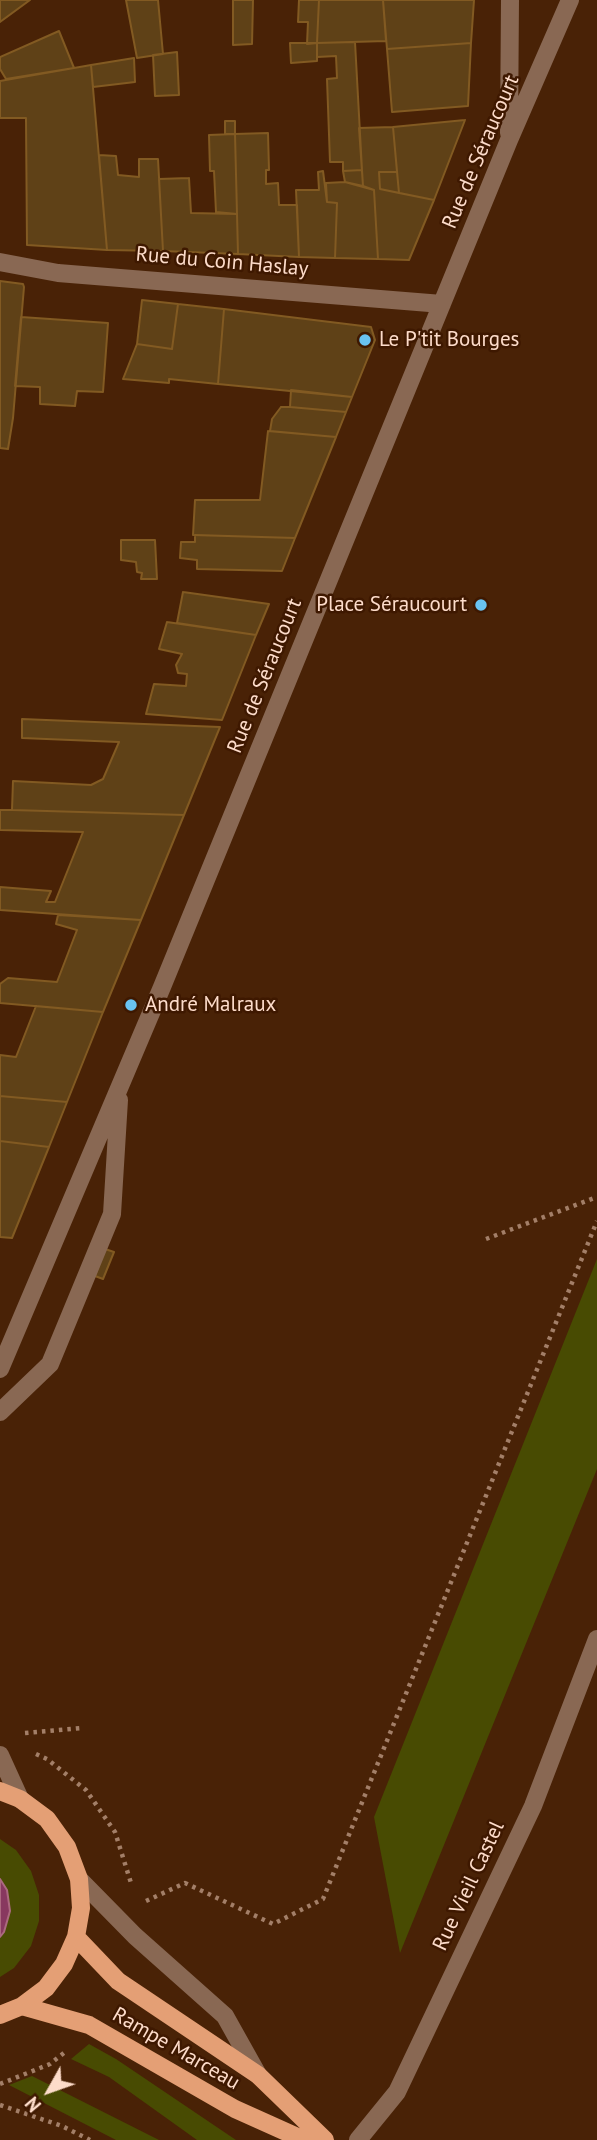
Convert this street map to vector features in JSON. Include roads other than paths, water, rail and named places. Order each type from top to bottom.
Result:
[{"type":"main road","points":[[0,1791],[20,1799],[47,1819],[67,1847],[79,1879],[81,1908],[76,1937],[64,1964],[46,1988],[22,2006],[0,2015]]},
{"type":"main road","name":"Rampe Marceau","points":[[76,1937],[118,1981],[258,2075],[325,2140]]},
{"type":"main road","name":"Rampe Marceau","points":[[22,2006],[89,2025],[234,2109],[304,2140]]},
{"type":"street","points":[[509,140],[510,0]]},
{"type":"street","name":"Rue de Séraucourt","points":[[0,1369],[120,1086],[509,140],[570,0]]},
{"type":"street","name":"Rue du Coin Haslay","points":[[0,262],[58,273],[442,304]]},
{"type":"street","points":[[0,1412],[50,1364],[112,1214],[120,1086]]},
{"type":"street","name":"Rue Vieil Castel","points":[[358,2140],[397,2092],[533,1806],[597,1639]]},
{"type":"street","points":[[0,1755],[20,1799]]},
{"type":"street","name":"Rampe Marceau","points":[[79,1879],[135,1936],[225,2017],[258,2075]]},
{"type":"place","name":"Le P'tit Bourges","points":[[365,340]]},
{"type":"place","name":"Place Séraucourt","points":[[481,605]]},
{"type":"place","name":"André Malraux","points":[[131,1005]]}]
